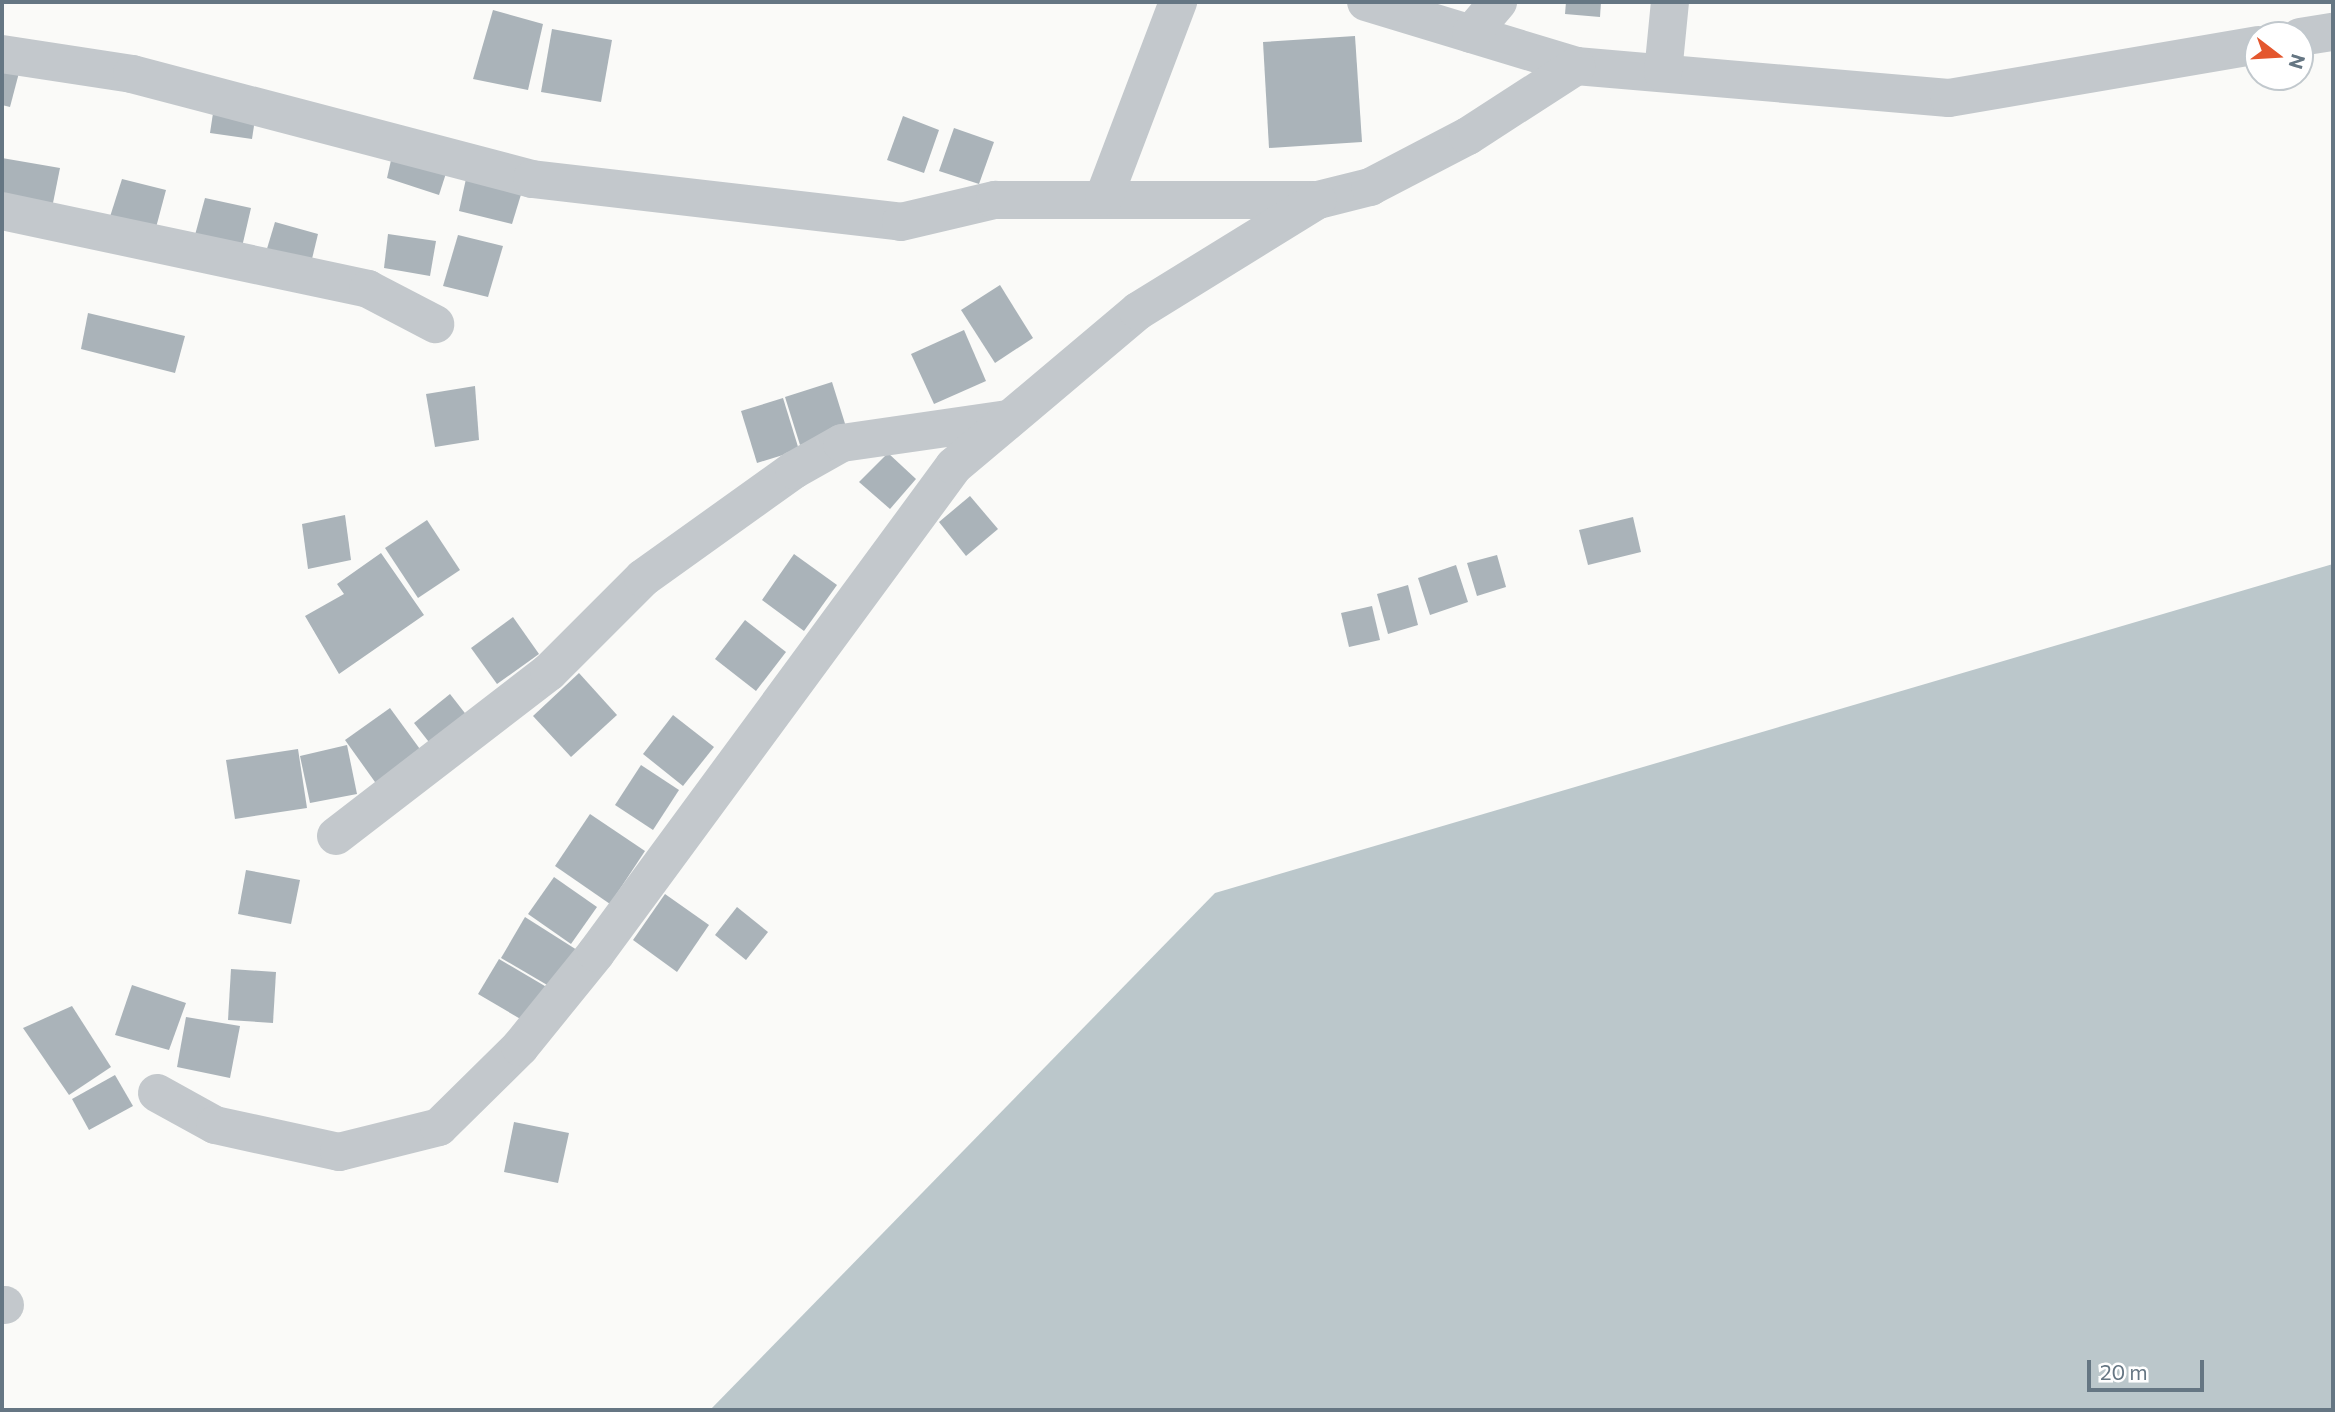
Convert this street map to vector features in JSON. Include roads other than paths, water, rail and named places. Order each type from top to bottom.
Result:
[{"type":"street","points":[[1104,197],[1178,2]]},
{"type":"street","points":[[1366,2],[1576,66],[1949,98],[2244,47]]},
{"type":"street","points":[[1471,34],[1498,2]]},
{"type":"street","points":[[1663,73],[1670,2]]},
{"type":"street","points":[[2314,35],[2333,32]]},
{"type":"street","points":[[2,54],[132,74],[545,180],[901,222],[995,200],[1104,197],[1318,200],[1370,187],[1468,136],[1576,66]]},
{"type":"street","points":[[157,1093],[215,1125],[339,1152],[439,1126],[483,1088],[554,1005],[954,466],[1138,311],[1318,200]]},
{"type":"street","points":[[2,211],[368,289],[435,324]]},
{"type":"street","points":[[336,836],[549,672],[643,578],[794,470],[842,443],[1009,419]]}]
